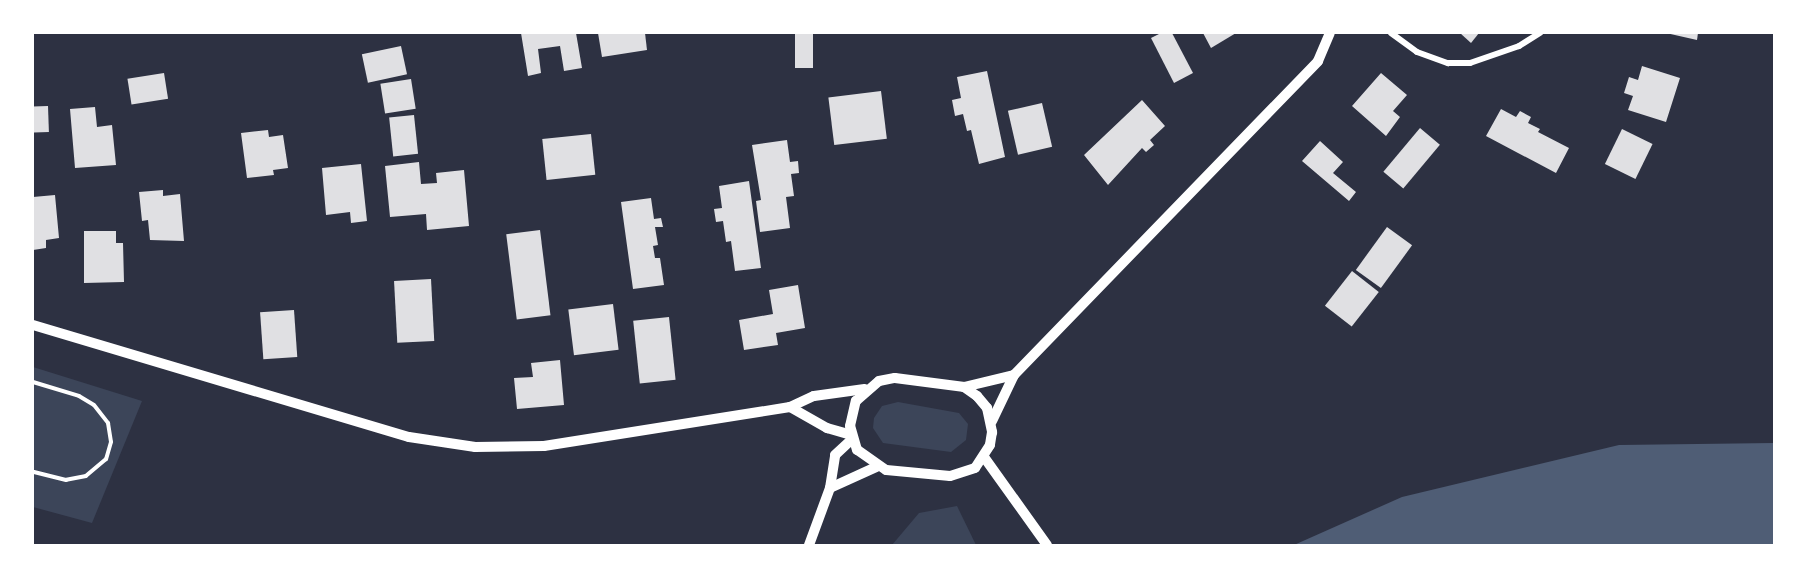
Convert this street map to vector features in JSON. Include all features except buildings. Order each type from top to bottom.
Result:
[{"type":"street","points":[[830,488],[876,467],[950,476],[975,468],[990,445],[992,421],[1014,375],[1318,61],[1330,33]]},
{"type":"street","points":[[1391,33],[1417,52],[1448,63],[1470,63],[1519,46],[1540,33]]},
{"type":"street","points":[[33,325],[444,444],[509,448],[544,446],[790,407],[814,396],[865,389],[879,381],[895,378],[964,387],[1014,375]]},
{"type":"street","points":[[964,387],[987,408],[992,421]]},
{"type":"street","points":[[865,389],[852,410],[851,437],[857,450],[876,467]]},
{"type":"street","points":[[790,407],[827,428],[851,437]]},
{"type":"street","points":[[808,545],[830,488],[835,455],[851,437]]},
{"type":"street","points":[[984,457],[1047,545]]},
{"type":"path","points":[[33,382],[79,396],[94,405],[108,423],[111,442],[106,459],[86,476],[66,480],[33,472]]},
{"type":"shaded area","points":[[33,367],[142,401],[92,523],[33,507]]},
{"type":"shaded area","points":[[898,402],[959,413],[968,424],[966,440],[951,452],[883,443],[873,428],[874,418],[882,406]]},
{"type":"shaded area","points":[[1774,443],[1774,545],[1294,545],[1402,497],[1619,445]]},
{"type":"shaded area","points":[[957,506],[976,545],[892,545],[919,513]]}]
